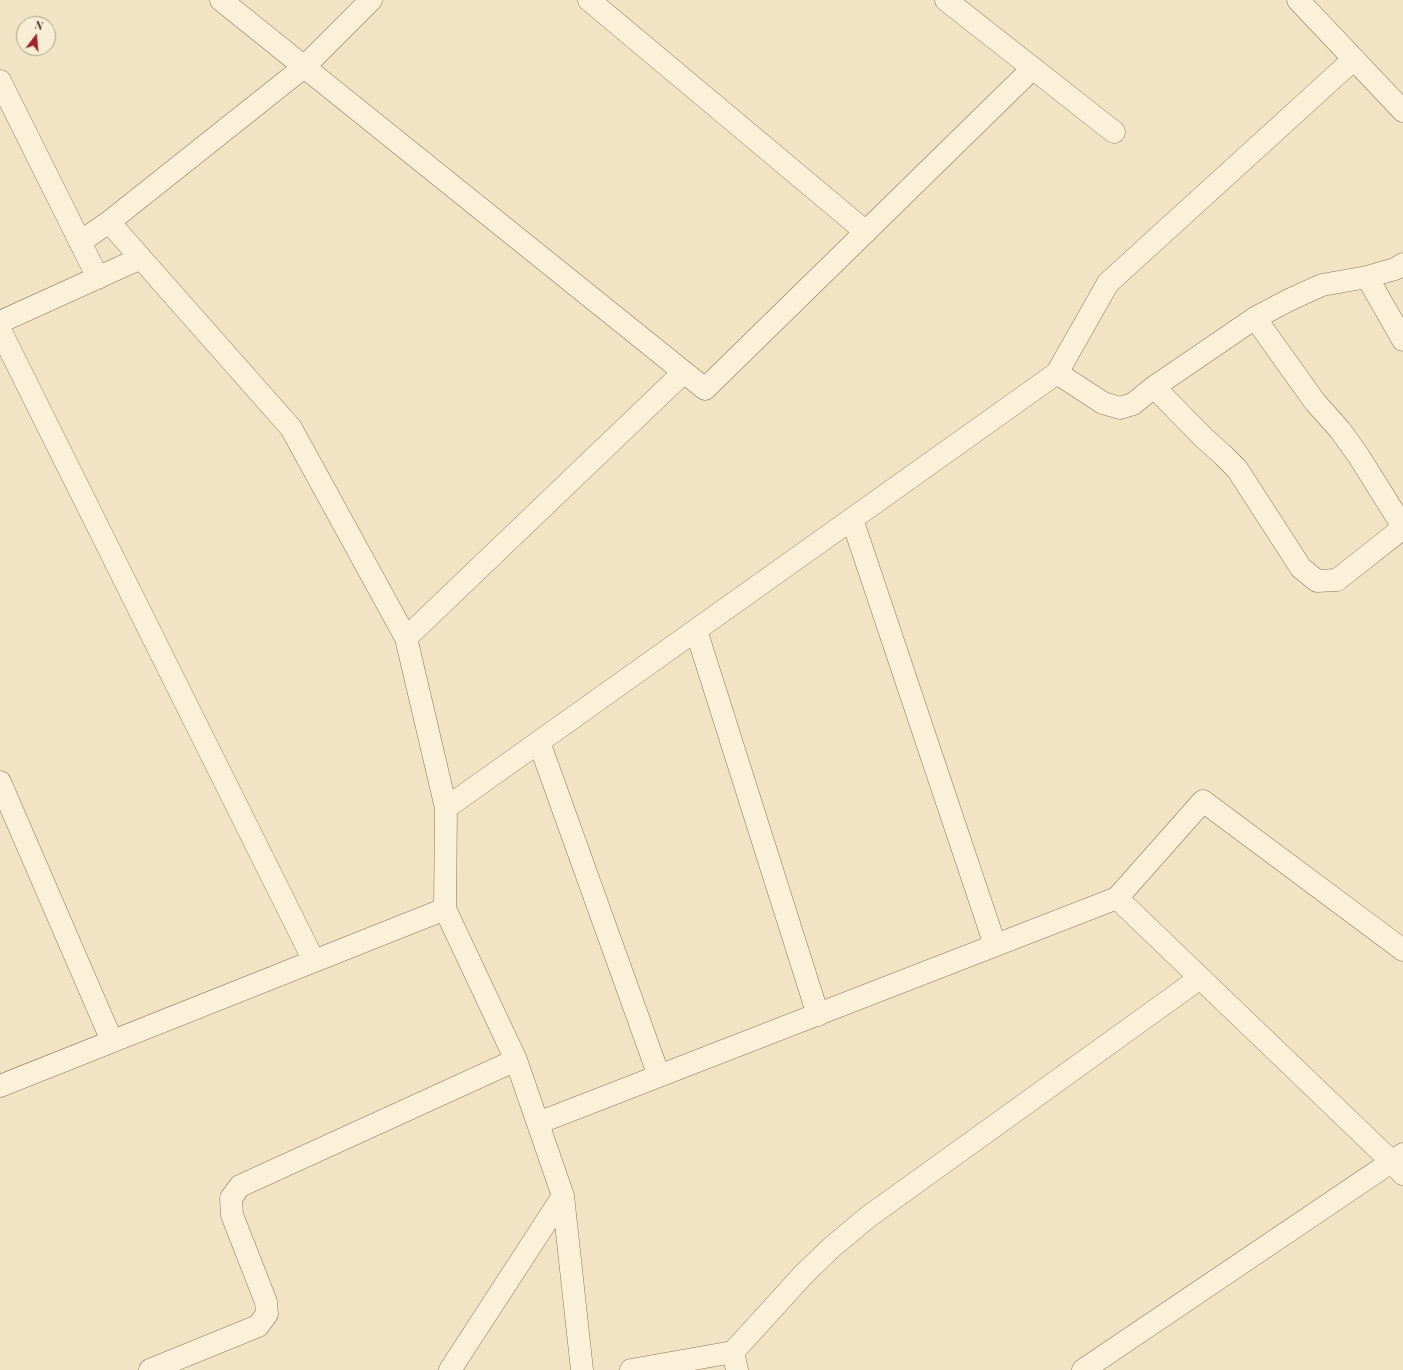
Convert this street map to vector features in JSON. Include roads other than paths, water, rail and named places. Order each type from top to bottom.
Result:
[{"type":"street","points":[[221,0],[705,389],[1033,68]]},
{"type":"street","points":[[80,242],[109,222],[304,67],[371,0]]},
{"type":"street","points":[[589,0],[866,232]]},
{"type":"street","points":[[946,0],[1114,132]]},
{"type":"street","points":[[1298,0],[1403,111]]},
{"type":"street","points":[[446,808],[1057,373],[1108,283],[1354,59]]},
{"type":"street","points":[[0,81],[98,278]]},
{"type":"street","points":[[109,222],[291,428],[406,638],[446,808],[445,909],[516,1060],[563,1196],[582,1370]]},
{"type":"street","points":[[0,322],[141,258]]},
{"type":"street","points":[[1057,373],[1103,403],[1120,408],[1133,404],[1154,387],[1255,318],[1289,300],[1322,285],[1367,277],[1395,269],[1403,264]]},
{"type":"street","points":[[1367,277],[1403,340]]},
{"type":"street","points":[[1154,387],[1237,469],[1301,568],[1317,581],[1337,580],[1403,527],[1358,455],[1340,430],[1315,402],[1255,318]]},
{"type":"street","points":[[0,330],[314,961]]},
{"type":"street","points":[[406,638],[684,372]]},
{"type":"street","points":[[852,519],[995,946]]},
{"type":"street","points":[[696,630],[818,1015]]},
{"type":"street","points":[[539,742],[659,1076]]},
{"type":"street","points":[[0,782],[112,1041]]},
{"type":"street","points":[[538,1123],[1117,898],[1203,801],[1403,950]]},
{"type":"street","points":[[1083,1370],[1399,1163],[1200,978],[1117,898]]},
{"type":"street","points":[[0,1086],[445,909]]},
{"type":"street","points":[[631,1370],[735,1361],[804,1274],[831,1248],[868,1217],[1200,978]]},
{"type":"street","points":[[150,1370],[258,1326],[267,1314],[266,1302],[232,1215],[231,1198],[240,1186],[516,1060]]},
{"type":"street","points":[[450,1370],[563,1196]]}]
